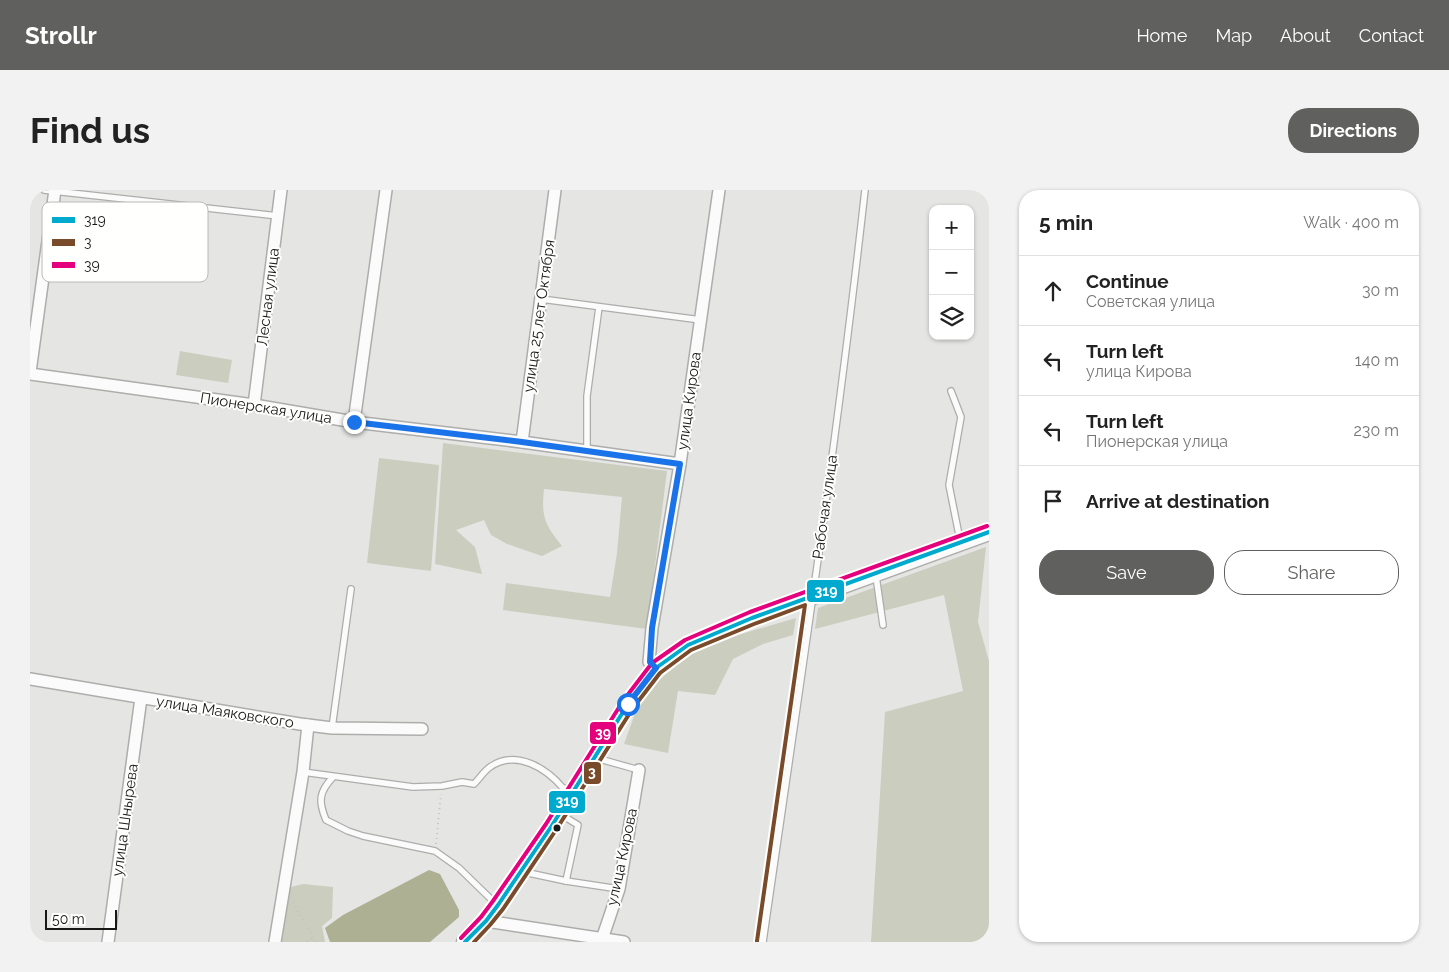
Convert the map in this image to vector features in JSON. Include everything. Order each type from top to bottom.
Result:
[{"type":"main road","points":[[465,942],[486,921],[522,872],[628,704],[656,668],[688,645],[752,618],[989,532]]},
{"type":"street","name":"Лесная улица","points":[[254,405],[280,190]]},
{"type":"street","points":[[354,422],[386,190]]},
{"type":"street","name":"улица 25 лет Октября","points":[[522,442],[556,190]]},
{"type":"street","name":"улица Кирова","points":[[656,668],[650,662],[652,628],[680,464],[719,190]]},
{"type":"street","points":[[30,373],[42,269]]},
{"type":"street","name":"Пионерская улица","points":[[30,373],[254,405],[354,422],[522,442],[680,464]]},
{"type":"street","name":"улица Маяковского","points":[[30,679],[332,728],[422,728]]},
{"type":"street","name":"улица Шнырева","points":[[108,942],[141,698]]},
{"type":"street","points":[[275,942],[303,772],[308,725]]},
{"type":"street","name":"улица Кирова","points":[[602,940],[619,889],[639,770]]},
{"type":"street","points":[[486,921],[624,942]]},
{"type":"lane","name":"Рабочая улица","points":[[763,942],[813,596],[851,314],[865,190]]},
{"type":"lane","points":[[51,191],[151,202]]},
{"type":"lane","points":[[208,208],[278,216]]},
{"type":"lane","points":[[541,299],[701,320]]},
{"type":"lane","points":[[587,451],[587,396],[599,307]]},
{"type":"lane","points":[[951,391],[961,417],[949,485],[961,542]]},
{"type":"lane","points":[[876,574],[883,625]]},
{"type":"lane","points":[[332,728],[351,589]]},
{"type":"lane","points":[[594,758],[639,770]]},
{"type":"lane","points":[[303,772],[413,787],[442,786],[462,782],[474,784],[490,767],[510,759],[536,765],[554,777],[563,788],[574,789]]},
{"type":"lane","points":[[333,777],[323,788],[320,805],[326,820],[363,836],[435,851],[459,868],[498,906]]},
{"type":"lane","points":[[559,813],[578,825],[566,881]]},
{"type":"lane","points":[[522,872],[619,889]]},
{"type":"path","points":[[435,851],[442,786]]},
{"type":"path","points":[[292,900],[316,942]]},
{"type":"path","points":[[307,942],[313,938]]},
{"type":"shaded area","points":[[180,351],[232,360],[228,383],[176,375]]},
{"type":"shaded area","points":[[443,443],[667,471],[647,629],[503,610],[506,583],[610,597],[617,553],[622,497],[544,489],[544,514],[548,526],[562,546],[542,556],[507,544],[491,535],[484,520],[456,530],[475,547],[482,574],[435,564]]},
{"type":"shaded area","points":[[379,458],[439,465],[431,571],[367,563]]},
{"type":"shaded area","points":[[986,547],[978,622],[989,661],[989,942],[871,942],[885,712],[963,691],[944,595],[815,629],[818,608]]},
{"type":"shaded area","points":[[796,618],[793,635],[763,644],[733,659],[715,695],[678,691],[668,753],[624,744],[637,708],[653,685],[689,655],[731,637]]},
{"type":"shaded area","points":[[429,870],[440,874],[459,910],[459,917],[430,942],[330,942],[325,928],[343,915]]},
{"type":"shaded area","points":[[303,884],[333,887],[332,918],[322,926],[325,942],[277,942],[284,893],[291,887]]},
{"type":"transit line","name":"39","points":[[461,938],[493,901],[546,824],[623,701],[652,663],[685,640],[750,612],[987,526]]},
{"type":"transit line","name":"319","points":[[465,942],[486,921],[498,905],[551,827],[628,704],[656,668],[688,645],[752,618],[989,532]]},
{"type":"transit line","name":"3","points":[[474,942],[503,909],[556,830],[633,708],[660,673],[691,650],[805,605],[757,941]]},
{"type":"route","points":[[354,422],[522,442],[680,464],[652,628],[650,662],[656,668],[628,704]]}]
